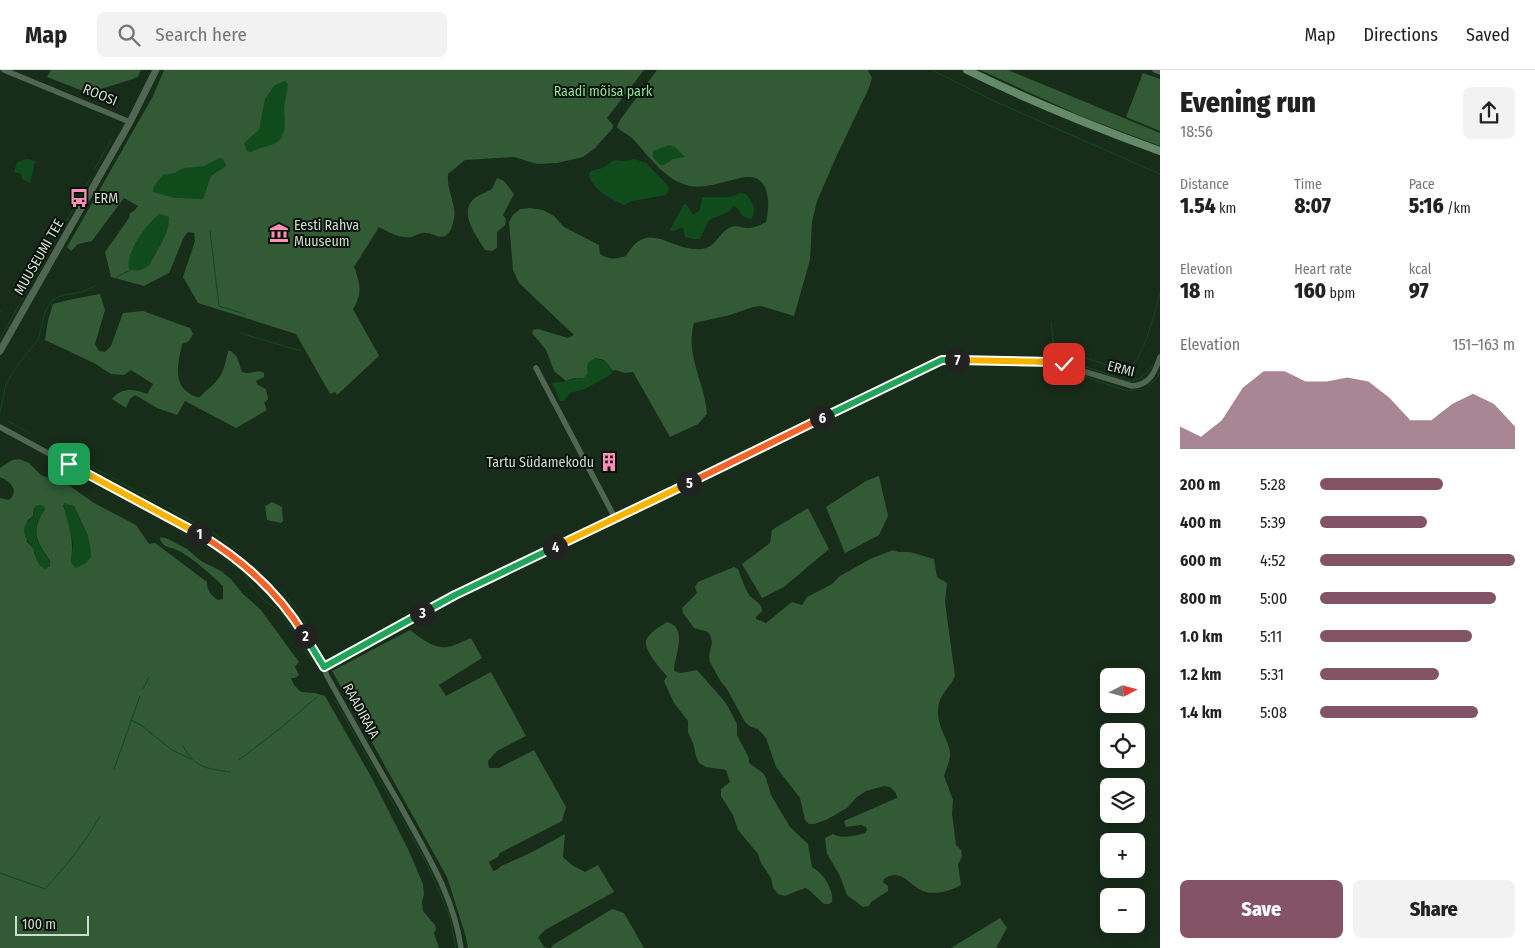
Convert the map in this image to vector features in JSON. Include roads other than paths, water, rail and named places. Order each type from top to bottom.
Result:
[{"type":"main road","points":[[966,70],[1091,126],[1160,151]]},
{"type":"street","name":"ROOSI","points":[[4,70],[130,122]]},
{"type":"street","name":"MUUSEUMI TEE","points":[[0,351],[130,122],[156,70]]},
{"type":"street","points":[[1155,70],[1160,72]]},
{"type":"street","name":"ERMI","points":[[324,667],[455,595],[942,360],[1053,362],[1132,386],[1143,384],[1149,380],[1160,357]]},
{"type":"street","points":[[536,368],[615,518]]},
{"type":"street","name":"RAADIRAJA","points":[[0,427],[194,531],[234,557],[254,573],[282,604],[298,625],[324,667],[327,676],[442,882],[454,914],[461,948]]},
{"type":"waterway","points":[[133,79],[138,77],[141,70]]},
{"type":"waterway","points":[[932,70],[996,102],[1160,174]]},
{"type":"waterway","points":[[94,170],[111,140]]},
{"type":"waterway","points":[[86,186],[91,178]]},
{"type":"waterway","points":[[55,241],[75,206]]},
{"type":"waterway","points":[[210,231],[219,306],[245,314]]},
{"type":"waterway","points":[[26,292],[49,250]]},
{"type":"waterway","points":[[116,277],[131,270]]},
{"type":"waterway","points":[[0,412],[6,384],[19,363],[38,340],[45,312],[52,300],[63,295],[82,292],[95,286]]},
{"type":"waterway","points":[[1051,322],[1054,348],[1116,368],[1126,368],[1133,364],[1142,351],[1160,293]]},
{"type":"waterway","points":[[0,339],[20,303]]},
{"type":"waterway","points":[[240,333],[301,351]]},
{"type":"waterway","points":[[1055,353],[1056,357],[1128,381],[1136,380],[1152,365]]},
{"type":"waterway","points":[[1060,368],[1127,391],[1142,389]]},
{"type":"waterway","points":[[1148,386],[1157,378],[1160,372]]},
{"type":"waterway","points":[[8,421],[31,434]]},
{"type":"waterway","points":[[58,449],[67,453]]},
{"type":"waterway","points":[[80,460],[153,500]]},
{"type":"waterway","points":[[167,507],[201,526]]},
{"type":"waterway","points":[[212,532],[239,551]]},
{"type":"waterway","points":[[224,558],[243,572],[264,600],[282,614],[313,663]]},
{"type":"waterway","points":[[282,591],[298,611],[320,647]]},
{"type":"waterway","points":[[143,689],[149,677]]},
{"type":"waterway","points":[[114,769],[140,696]]},
{"type":"waterway","points":[[239,760],[317,697]]},
{"type":"waterway","points":[[335,700],[427,864],[450,917],[456,948]]},
{"type":"waterway","points":[[131,720],[141,725],[172,750],[191,759]]},
{"type":"waterway","points":[[183,746],[192,759],[202,766],[230,772]]},
{"type":"waterway","points":[[0,873],[45,889],[75,854],[100,816]]},
{"type":"place","name":"ERM","points":[[79,198]]},
{"type":"place","name":"Eesti Rahva Muuseum","points":[[279,233]]},
{"type":"place","name":"Tartu Südamekodu","points":[[609,462]]},
{"type":"park label","name":"Raadi mõisa park","points":[[603,91]]}]
